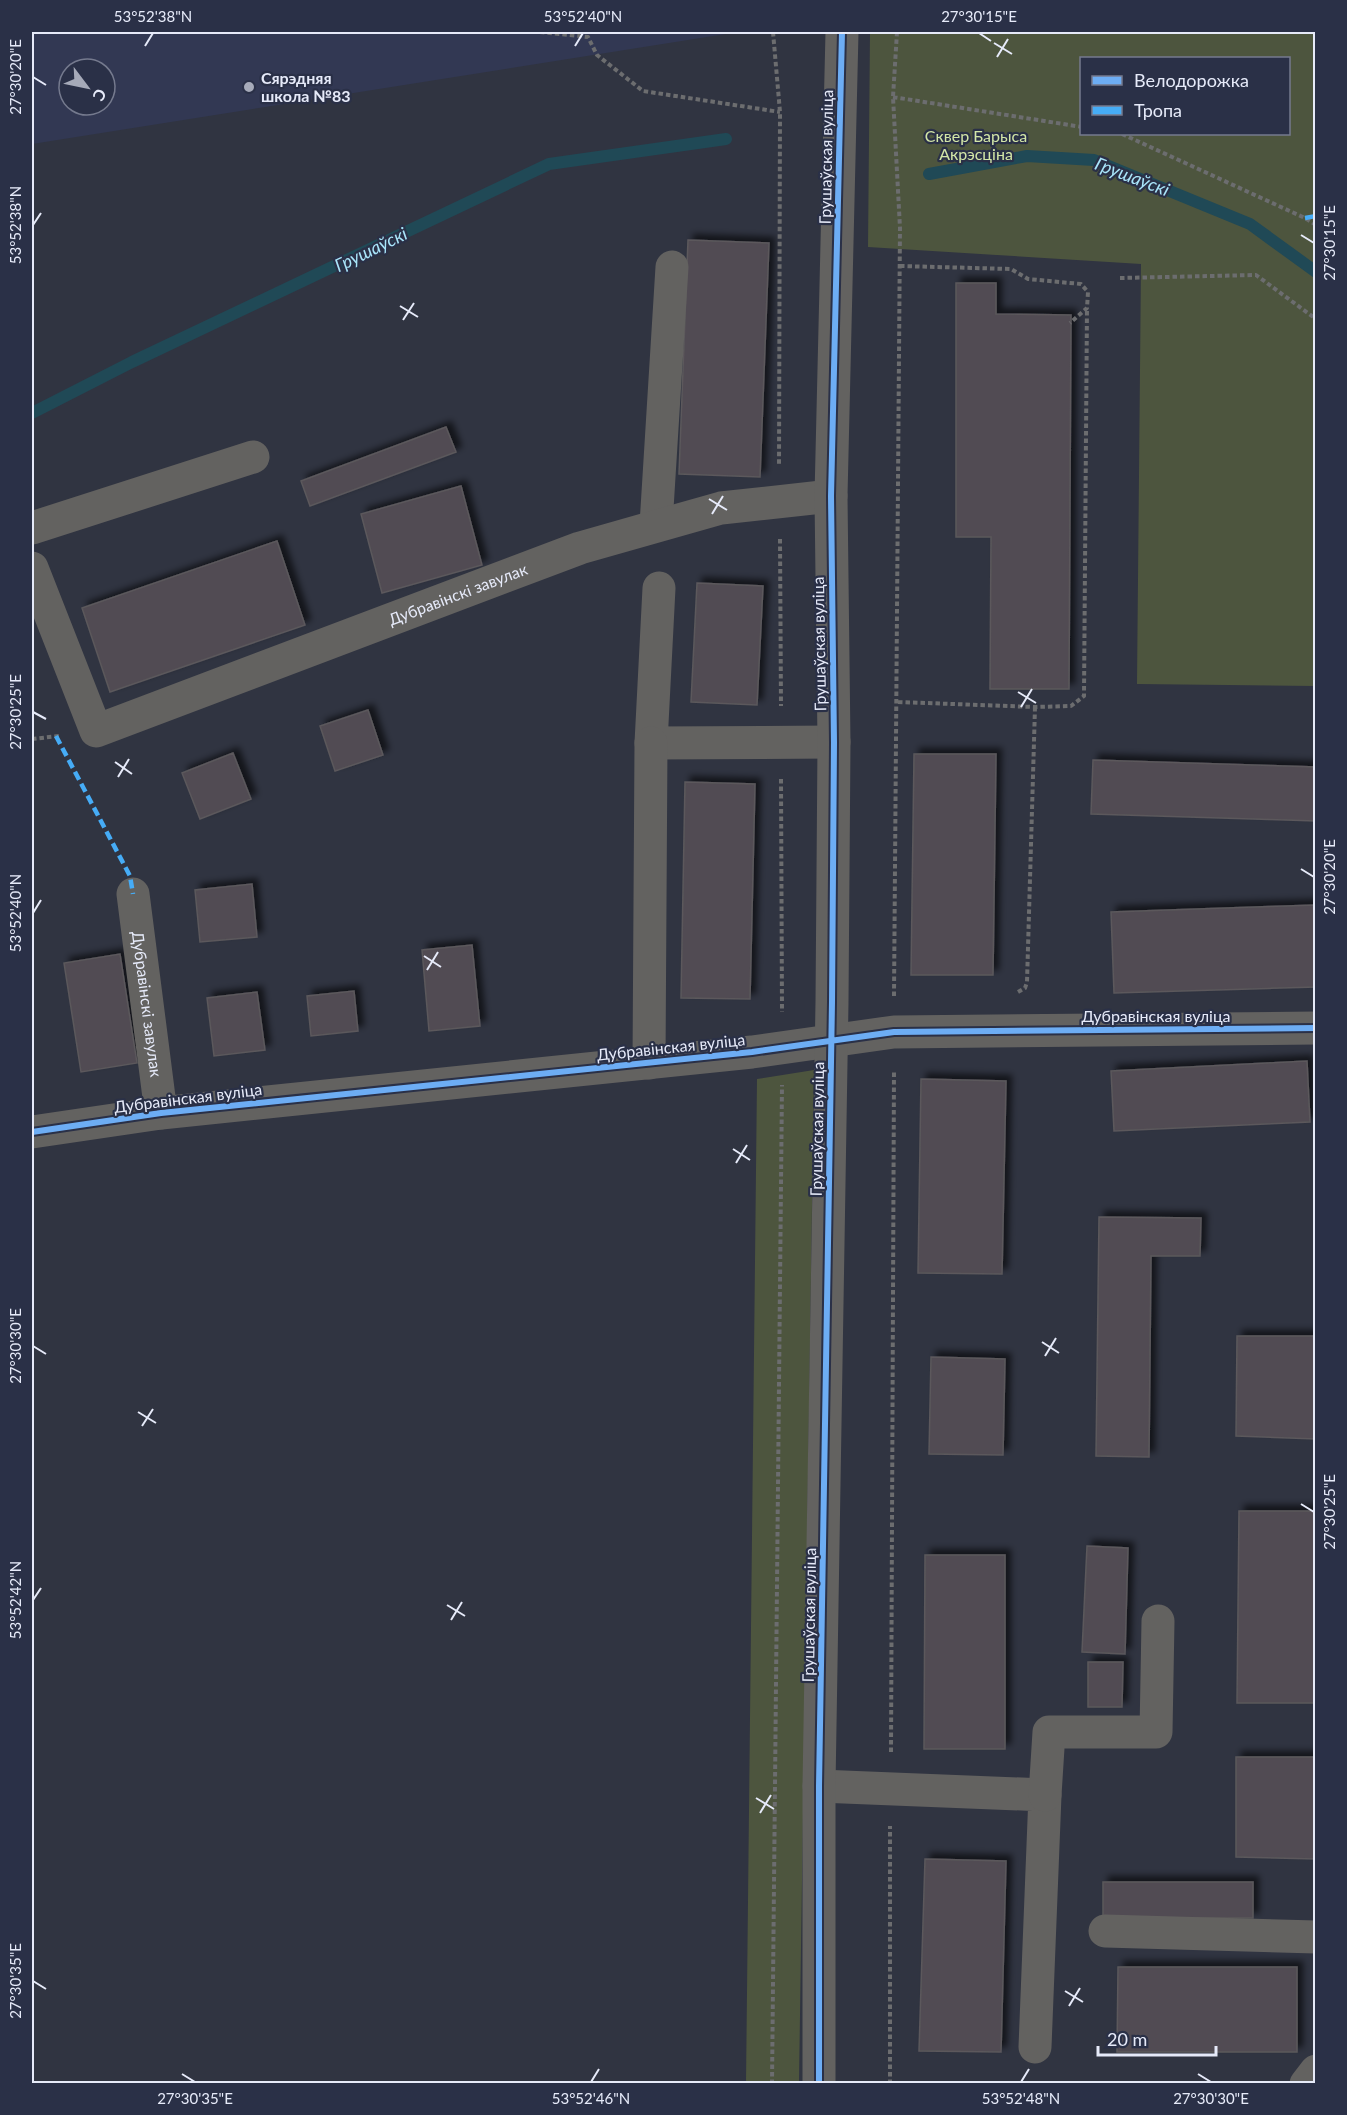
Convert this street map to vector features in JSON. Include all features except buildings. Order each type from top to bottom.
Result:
[{"type":"street","name":"Грушаўская вуліца","points":[[819,2084],[819,1786],[834,742],[831,495],[842,32]]},
{"type":"street","points":[[656,525],[672,267]]},
{"type":"street","points":[[32,528],[253,457]]},
{"type":"street","name":"Дубравінскі завулак","points":[[32,568],[96,731],[580,548],[722,508],[831,495]]},
{"type":"street","points":[[649,1063],[651,743],[659,588]]},
{"type":"street","points":[[651,743],[834,742]]},
{"type":"street","name":"Дубравінскі завулак","points":[[133,894],[161,1113]]},
{"type":"street","name":"Дубравінская вуліца","points":[[32,1131],[161,1113],[649,1063],[894,1032],[1316,1028]]},
{"type":"street","points":[[1035,2048],[1049,1732],[1156,1732],[1158,1621]]},
{"type":"street","points":[[819,1786],[1046,1796]]},
{"type":"street","points":[[1106,1931],[1316,1937]]},
{"type":"street","points":[[1306,2084],[1316,2071]]},
{"type":"path","points":[[540,32],[588,37],[597,54],[643,91],[780,112]]},
{"type":"path","points":[[893,97],[1080,127]]},
{"type":"path","points":[[1124,135],[1316,225]]},
{"type":"path","points":[[898,702],[1035,708],[1071,706],[1084,696],[1088,292],[1081,284],[1028,279],[1011,269],[900,266]]},
{"type":"path","points":[[1120,278],[1256,275],[1316,319]]},
{"type":"path","points":[[1070,322],[1087,308]]},
{"type":"path","points":[[1008,993],[1019,992],[1027,982],[1035,708]]},
{"type":"path","points":[[894,996],[906,996]]},
{"type":"shaded area","name":"Сярэдняя школа №83","points":[[32,32],[732,33],[32,144]]},
{"type":"green space","name":"Сквер Барыса Акрэсціна","points":[[870,32],[1315,32],[1315,686],[1137,684],[1141,264],[868,247]]},
{"type":"green space","points":[[814,1070],[799,2083],[746,2084],[757,1079]]},
{"type":"waterway","name":"Грушаўскі","points":[[32,413],[132,362],[549,164],[726,139]]},
{"type":"waterway","name":"Грушаўскі","points":[[929,174],[1027,156],[1094,160],[1250,224],[1316,272]]},
{"type":"marked path","points":[[1305,218],[1316,216]]},
{"type":"marked path","points":[[56,736],[130,876],[133,894]]},
{"type":"cycle path","points":[[819,2084],[819,1786],[834,742],[831,496],[842,32]]},
{"type":"cycle path","points":[[32,1132],[161,1113],[752,1052],[894,1032],[1316,1028]]},
{"type":"place","name":"Сярэдняя школа №83","points":[[249,87]]}]
